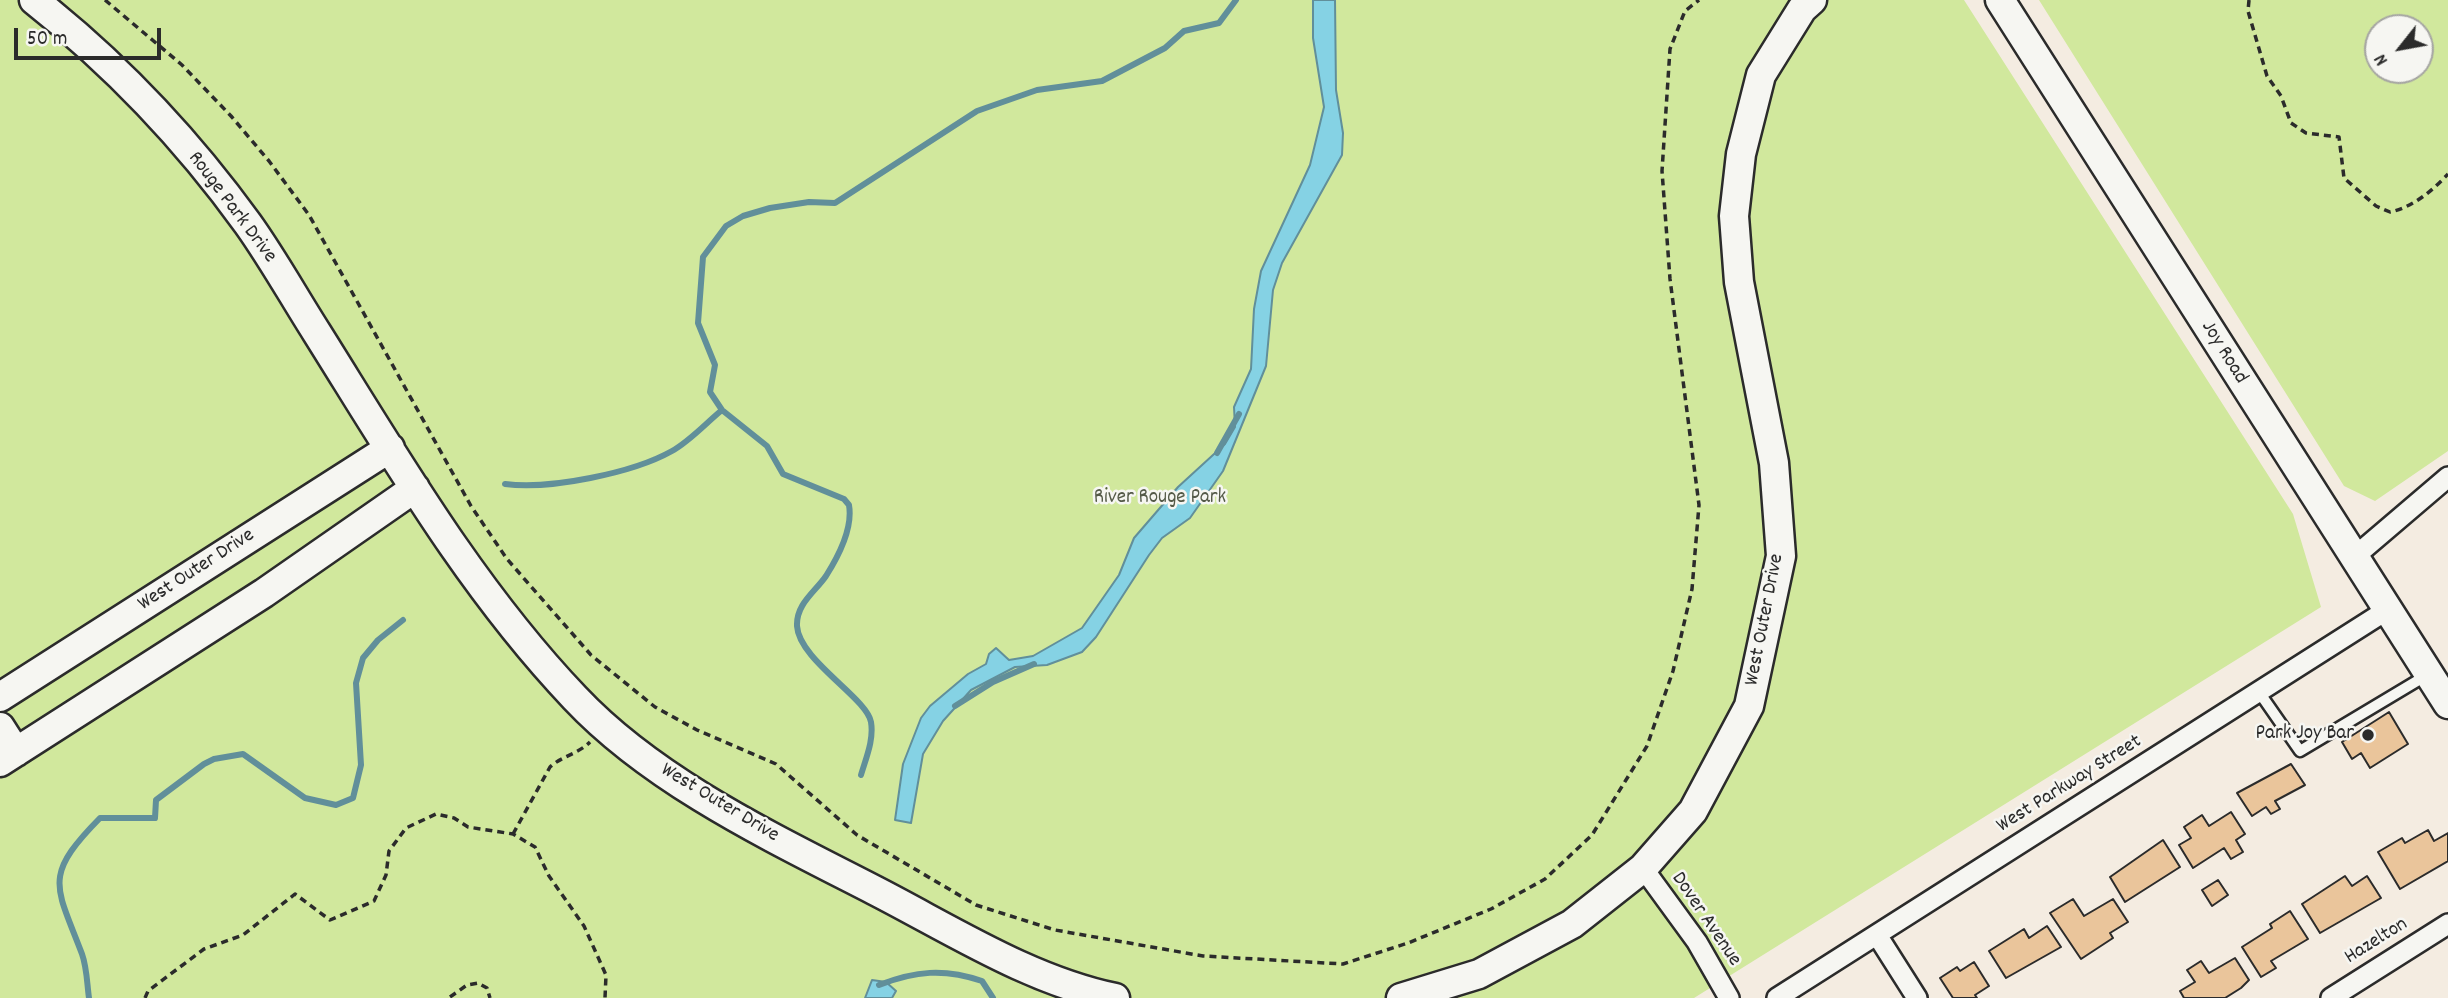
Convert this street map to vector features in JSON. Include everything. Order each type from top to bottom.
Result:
[{"type":"main road","name":"Rouge Park Drive","points":[[34,0],[126,82],[233,205],[390,448]]},
{"type":"main road","name":"West Outer Drive","points":[[1401,998],[1479,974],[1572,924],[1643,869],[1693,811],[1749,706],[1781,556],[1774,463],[1739,282],[1734,216],[1741,154],[1761,75],[1802,9],[1812,0]]},
{"type":"main road","name":"Joy Road","points":[[2000,0],[2448,704]]},
{"type":"main road","name":"West Outer Drive","points":[[0,697],[390,448],[513,629],[578,702],[654,765],[740,820],[1003,958],[1093,993],[1115,998]]},
{"type":"main road","points":[[0,727],[8,757],[264,593],[415,488]]},
{"type":"street","points":[[2353,558],[2448,477]]},
{"type":"street","name":"West Parkway Street","points":[[1777,998],[2387,610]]},
{"type":"street","name":"Dover Avenue","points":[[1643,869],[1697,942],[1729,998]]},
{"type":"street","name":"Hazelton","points":[[2331,998],[2448,924]]},
{"type":"street","points":[[1877,935],[1917,998]]},
{"type":"lane","points":[[2259,692],[2300,751],[2428,674]]},
{"type":"path","points":[[105,0],[182,65],[232,116],[269,161],[309,215],[471,506],[507,559],[591,655],[654,707],[697,730],[776,764],[857,835],[976,905],[1055,930],[1203,956],[1269,962],[1343,964],[1408,943],[1479,914],[1545,879],[1592,835],[1647,746],[1673,671],[1692,589],[1699,505],[1670,279],[1662,171],[1670,49],[1685,11],[1699,0]]},
{"type":"path","points":[[2249,0],[2248,11],[2267,76],[2281,96],[2291,123],[2306,133],[2339,137],[2344,178],[2376,206],[2390,212],[2415,202],[2448,174]]},
{"type":"path","points":[[513,834],[550,767],[558,760],[581,751],[606,726]]},
{"type":"path","points":[[145,998],[148,990],[204,949],[243,935],[295,894],[330,920],[374,901],[386,875],[390,851],[406,828],[436,814],[454,818],[468,827],[513,834],[535,847],[549,876],[584,926],[606,975],[606,998]]},
{"type":"path","points":[[450,997],[467,985],[478,983],[487,988],[490,998]]},
{"type":"green space","name":"River Rouge Park","points":[[0,0],[1964,0],[2293,514],[2321,607],[1694,998],[0,998]]},
{"type":"green space","points":[[2039,0],[2448,0],[2448,451],[2375,501],[2344,486]]},
{"type":"water","points":[[1313,0],[1335,0],[1336,90],[1343,133],[1342,155],[1282,263],[1273,290],[1266,366],[1223,471],[1190,518],[1162,538],[1096,637],[1082,652],[1047,665],[1015,667],[971,690],[943,721],[923,754],[911,823],[895,820],[903,764],[921,718],[930,706],[968,674],[986,664],[989,654],[996,648],[1009,660],[1033,656],[1082,628],[1119,575],[1134,538],[1178,487],[1225,444],[1235,427],[1234,407],[1251,369],[1254,309],[1261,271],[1310,165],[1324,107],[1313,38]]},
{"type":"water","points":[[872,980],[886,982],[896,991],[892,998],[865,998]]},
{"type":"building","points":[[2389,712],[2408,744],[2370,768],[2361,753],[2352,759],[2342,742]]},
{"type":"building","points":[[2291,764],[2305,785],[2275,801],[2280,809],[2271,814],[2266,807],[2252,816],[2237,793]]},
{"type":"building","points":[[2231,812],[2245,834],[2236,840],[2243,852],[2231,859],[2224,848],[2193,868],[2179,845],[2191,838],[2184,827],[2202,815],[2209,826]]},
{"type":"building","points":[[2428,830],[2434,841],[2448,833],[2448,861],[2400,889],[2378,852],[2402,838],[2405,843]]},
{"type":"building","points":[[2163,840],[2180,867],[2125,902],[2110,877]]},
{"type":"building","points":[[2345,876],[2352,886],[2367,876],[2381,898],[2320,933],[2302,904]]},
{"type":"building","points":[[2218,880],[2228,895],[2212,906],[2202,890]]},
{"type":"building","points":[[2073,899],[2084,916],[2113,899],[2128,922],[2110,933],[2113,938],[2081,959],[2050,913]]},
{"type":"building","points":[[2290,911],[2308,939],[2271,961],[2276,968],[2261,977],[2242,947],[2272,928],[2270,924]]},
{"type":"building","points":[[2047,926],[2061,947],[2006,978],[1989,951],[2024,929],[2029,938]]},
{"type":"building","points":[[2235,958],[2249,980],[2241,988],[2225,998],[2184,998],[2180,991],[2195,982],[2187,970],[2201,961],[2209,973]]},
{"type":"building","points":[[1974,962],[1989,986],[1975,995],[1977,998],[1953,998],[1940,978],[1957,967],[1960,971]]},
{"type":"waterway","points":[[861,775],[872,729],[867,712],[809,652],[797,626],[803,605],[826,576],[840,551],[849,523],[849,505],[844,499],[783,474],[767,446],[722,410],[710,392],[715,365],[698,323],[703,257],[726,226],[743,216],[770,208],[809,202],[835,203],[977,111],[1037,90],[1102,81],[1165,48],[1184,31],[1219,23],[1236,0]]},
{"type":"waterway","points":[[505,484],[567,482],[636,466],[679,447],[722,410]]},
{"type":"waterway","points":[[1217,453],[1239,414]]},
{"type":"waterway","points":[[89,998],[84,959],[61,896],[60,882],[69,854],[82,838],[100,818],[155,818],[156,800],[204,764],[214,759],[243,754],[305,798],[336,805],[353,798],[361,765],[356,683],[363,658],[378,640],[403,620]]},
{"type":"waterway","points":[[955,706],[993,682],[1034,664]]},
{"type":"waterway","points":[[879,985],[917,974],[955,974],[982,981],[993,998]]},
{"type":"place","name":"Park Joy Bar","points":[[2368,735]]}]
